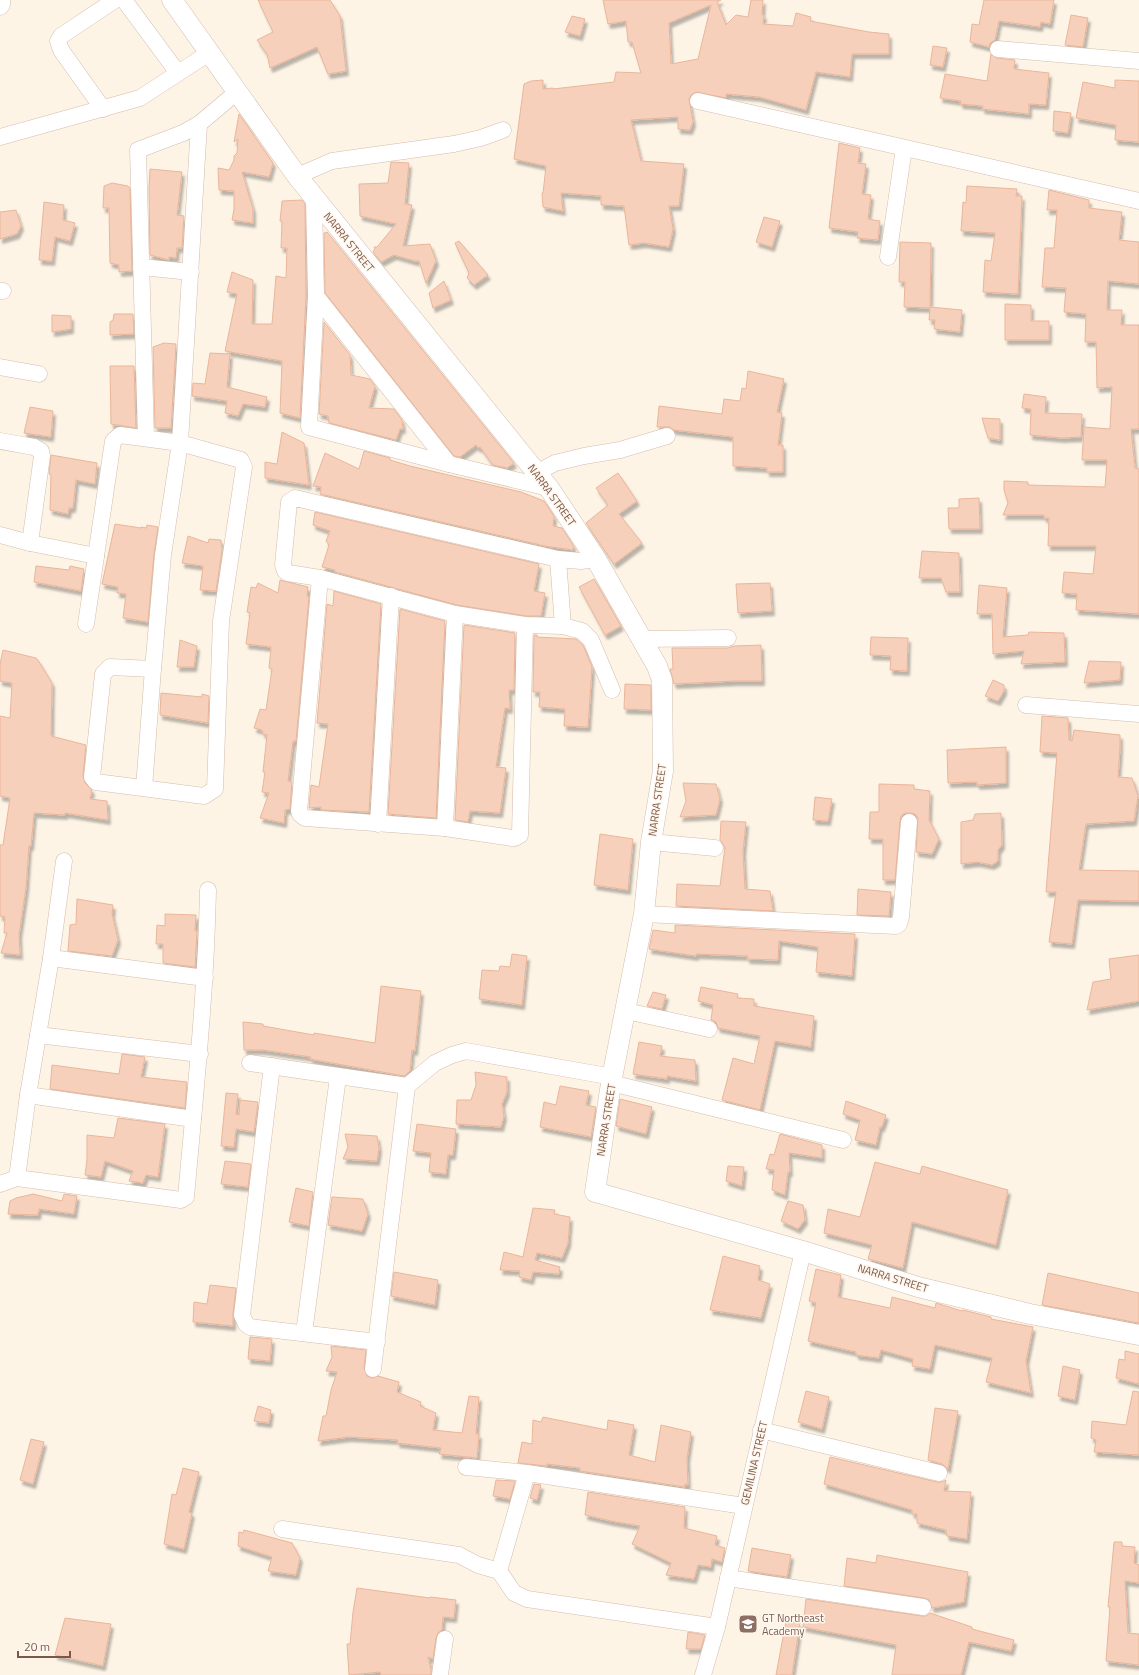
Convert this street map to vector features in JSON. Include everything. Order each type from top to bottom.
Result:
[{"type":"street","points":[[0,7],[2,5],[2,0]]},
{"type":"street","points":[[103,109],[61,50],[58,41],[61,36],[115,0]]},
{"type":"street","points":[[124,0],[178,73]]},
{"type":"street","name":"NARRA STREET","points":[[172,0],[296,176],[542,481],[596,559],[657,666],[662,680],[663,771],[651,842],[644,914],[612,1080],[595,1192],[803,1250],[926,1288],[1030,1314],[1139,1335]]},
{"type":"street","points":[[998,49],[1139,61]]},
{"type":"street","points":[[0,137],[140,98],[209,53]]},
{"type":"street","points":[[146,438],[138,150],[183,133],[199,124],[236,92]]},
{"type":"street","points":[[698,101],[1139,201]]},
{"type":"street","points":[[144,788],[163,555],[180,443],[199,124]]},
{"type":"street","points":[[296,176],[332,161],[454,144],[481,138],[503,130]]},
{"type":"street","points":[[888,257],[904,148]]},
{"type":"street","points":[[314,199],[316,296],[309,427],[448,464],[542,481],[555,463],[620,450],[667,436]]},
{"type":"street","points":[[141,267],[191,272]]},
{"type":"street","points":[[316,296],[448,464]]},
{"type":"street","points":[[0,367],[39,374]]},
{"type":"street","points":[[86,624],[113,440],[120,435],[146,438],[180,443],[238,458],[243,462],[244,467],[221,621],[215,789],[204,796],[96,782],[92,777],[103,674],[110,667],[153,669]]},
{"type":"street","points":[[0,441],[34,447],[40,451],[42,456],[30,543]]},
{"type":"street","points":[[596,559],[581,561],[558,559],[308,500],[292,499],[289,502],[284,568],[288,573],[320,578],[455,614],[524,625],[563,626],[582,631],[591,640],[612,690]]},
{"type":"street","points":[[0,535],[30,543],[96,556]]},
{"type":"street","points":[[558,559],[563,626]]},
{"type":"street","points":[[320,578],[299,811],[305,818],[445,828],[512,838],[520,835],[524,625]]},
{"type":"street","points":[[378,824],[391,596]]},
{"type":"street","points":[[445,828],[455,614]]},
{"type":"street","points":[[642,639],[728,638]]},
{"type":"street","points":[[1026,705],[1139,714]]},
{"type":"street","points":[[644,914],[896,926],[899,924],[901,917],[909,822]]},
{"type":"street","points":[[651,842],[715,848]]},
{"type":"street","points":[[17,1178],[28,1095],[51,958],[64,861]]},
{"type":"street","points":[[0,1184],[17,1178],[183,1200],[186,1197],[200,1054],[205,978],[208,890]]},
{"type":"street","points":[[51,958],[205,978]]},
{"type":"street","points":[[626,1011],[709,1029]]},
{"type":"street","points":[[38,1035],[200,1054]]},
{"type":"street","points":[[373,1369],[407,1086],[435,1063],[452,1055],[466,1051],[612,1080],[843,1140]]},
{"type":"street","points":[[250,1063],[407,1086]]},
{"type":"street","points":[[272,1066],[242,1315],[246,1324],[250,1327],[304,1332],[377,1342]]},
{"type":"street","points":[[304,1332],[338,1077]]},
{"type":"street","points":[[28,1095],[193,1119]]},
{"type":"street","name":"GEMILINA STREET","points":[[704,1675],[717,1627],[803,1250]]},
{"type":"street","points":[[761,1430],[939,1473]]},
{"type":"street","points":[[466,1467],[527,1473],[744,1506]]},
{"type":"street","points":[[499,1571],[527,1473]]},
{"type":"street","points":[[282,1529],[459,1555],[478,1565],[499,1571],[514,1593],[527,1599],[717,1627]]},
{"type":"street","points":[[728,1578],[923,1607]]},
{"type":"street","points":[[440,1675],[445,1639]]},
{"type":"building","points":[[258,0],[330,0],[340,16],[346,71],[328,74],[317,47],[270,68],[267,54],[257,40],[273,32]]},
{"type":"building","points":[[603,0],[721,0],[717,2],[726,25],[736,15],[748,17],[751,0],[763,0],[763,24],[793,26],[796,13],[811,17],[810,21],[869,32],[889,34],[889,54],[852,54],[850,77],[816,72],[806,110],[759,97],[726,94],[726,98],[696,92],[691,95],[689,99],[693,122],[690,130],[678,129],[678,117],[631,120],[641,161],[684,164],[679,206],[669,206],[673,229],[669,247],[644,243],[629,245],[624,206],[601,205],[601,196],[561,193],[563,211],[543,207],[542,193],[546,166],[514,159],[524,84],[531,81],[543,80],[543,89],[553,89],[614,82],[616,72],[641,73],[632,42],[628,42],[626,21],[608,24]],"holes":[[[711,5],[698,59],[671,64],[669,23]]]},
{"type":"building","points":[[984,0],[1054,0],[1050,24],[1041,22],[1040,27],[999,21],[995,40],[990,43],[989,47],[970,42],[972,24],[979,25]]},
{"type":"building","points":[[1071,15],[1088,18],[1083,47],[1065,45]]},
{"type":"building","points":[[572,16],[585,19],[580,36],[565,32]]},
{"type":"building","points":[[933,46],[947,48],[943,67],[930,65]]},
{"type":"building","points":[[991,54],[997,58],[1015,60],[1014,69],[1049,73],[1046,105],[1029,104],[1029,114],[982,109],[983,106],[960,104],[961,101],[940,98],[945,74],[987,81]]},
{"type":"building","points":[[1115,80],[1139,81],[1139,142],[1115,140],[1116,125],[1076,118],[1083,82],[1115,88]]},
{"type":"building","points":[[1054,111],[1071,113],[1068,133],[1053,131]]},
{"type":"building","points":[[239,114],[273,163],[269,177],[242,172],[253,209],[253,223],[232,220],[234,209],[234,191],[219,190],[218,168],[229,170],[234,160],[234,156],[237,153],[238,139],[234,142]]},
{"type":"building","points":[[839,143],[860,148],[858,163],[866,164],[862,194],[871,195],[868,219],[880,221],[878,240],[857,238],[858,232],[829,228]]},
{"type":"building","points":[[391,162],[409,163],[405,204],[412,205],[403,246],[430,244],[436,261],[426,283],[419,261],[394,255],[381,262],[373,252],[375,249],[374,247],[377,247],[396,224],[360,216],[359,184],[388,183]]},
{"type":"building","points":[[150,169],[182,172],[177,215],[184,216],[182,248],[177,248],[176,258],[169,257],[169,260],[150,255]]},
{"type":"building","points":[[112,183],[128,186],[130,188],[132,271],[119,272],[119,265],[110,263],[109,208],[103,208],[104,186]]},
{"type":"building","points":[[967,186],[1017,189],[1016,196],[1022,196],[1018,294],[983,292],[985,260],[991,261],[995,233],[961,231],[963,202],[966,203]]},
{"type":"building","points":[[1049,190],[1089,200],[1089,208],[1122,212],[1119,240],[1139,242],[1139,284],[1108,281],[1107,310],[1122,310],[1121,325],[1139,325],[1139,429],[1131,429],[1135,468],[1139,469],[1139,614],[1076,610],[1077,594],[1062,593],[1064,572],[1093,574],[1096,546],[1048,546],[1049,518],[1044,518],[1044,515],[1003,515],[1008,503],[1004,490],[1004,481],[1028,482],[1028,485],[1105,487],[1107,460],[1082,460],[1084,427],[1110,429],[1112,387],[1097,388],[1096,342],[1085,342],[1086,314],[1064,312],[1066,288],[1042,287],[1045,248],[1054,248],[1057,210],[1047,210]]},
{"type":"building","points":[[302,200],[305,204],[306,296],[300,418],[280,413],[282,361],[225,351],[237,294],[227,292],[232,272],[253,280],[252,324],[272,324],[276,276],[286,278],[287,248],[281,248],[282,221],[280,221],[282,201]]},
{"type":"building","points":[[44,202],[64,205],[63,220],[75,223],[70,241],[55,237],[52,261],[39,260]]},
{"type":"building","points":[[16,210],[21,226],[17,234],[0,239],[0,212]]},
{"type":"building","points":[[764,217],[780,221],[772,247],[756,242]]},
{"type":"building","points":[[327,232],[514,463],[507,468],[493,465],[480,447],[478,448],[476,445],[460,457],[454,456],[325,293],[324,233]]},
{"type":"building","points":[[459,241],[488,275],[474,285],[467,278],[469,273],[455,243]]},
{"type":"building","points":[[900,242],[931,243],[930,307],[962,310],[960,332],[934,329],[935,320],[929,320],[930,308],[904,307],[905,282],[899,282]]},
{"type":"building","points":[[444,281],[451,300],[433,308],[429,293]]},
{"type":"building","points":[[1005,304],[1031,305],[1031,321],[1049,321],[1049,340],[1005,340]]},
{"type":"building","points":[[114,314],[133,314],[134,334],[110,335],[110,322],[113,320]]},
{"type":"building","points":[[52,315],[71,316],[71,329],[52,332]]},
{"type":"building","points":[[324,322],[350,355],[351,375],[370,379],[375,386],[369,408],[394,409],[402,420],[403,429],[400,429],[396,440],[329,423],[328,416],[319,414]]},
{"type":"building","points":[[164,343],[176,344],[171,428],[155,428],[153,347]]},
{"type":"building","points":[[210,353],[230,354],[227,387],[267,397],[265,407],[243,404],[238,416],[225,413],[227,401],[192,396],[193,383],[205,384]]},
{"type":"building","points":[[110,366],[134,366],[136,428],[111,424]]},
{"type":"building","points":[[748,371],[784,379],[777,412],[782,413],[778,445],[783,445],[783,472],[767,472],[767,468],[733,466],[733,437],[674,430],[669,427],[657,427],[659,406],[722,414],[724,399],[740,401],[742,388],[746,389]]},
{"type":"building","points":[[1024,394],[1046,397],[1045,413],[1082,414],[1081,437],[1062,438],[1030,435],[1031,409],[1022,408]]},
{"type":"building","points":[[30,407],[53,411],[51,437],[24,433]]},
{"type":"building","points":[[982,418],[1000,419],[1000,440],[988,438]]},
{"type":"building","points":[[282,432],[304,443],[309,485],[265,478],[265,462],[277,464]]},
{"type":"building","points":[[364,451],[390,458],[390,460],[410,466],[521,492],[544,501],[554,516],[553,526],[562,528],[573,545],[573,550],[545,546],[320,494],[321,487],[313,486],[325,453],[359,469]]},
{"type":"building","points":[[51,455],[97,463],[95,484],[76,480],[73,508],[69,508],[68,514],[50,510],[51,475],[49,474]]},
{"type":"building","points":[[618,473],[637,501],[619,514],[642,543],[614,564],[586,523],[608,505],[596,488]]},
{"type":"building","points":[[979,498],[980,529],[949,529],[948,508],[959,508],[959,499]]},
{"type":"building","points":[[315,512],[539,564],[534,591],[545,593],[541,616],[526,616],[457,605],[335,572],[335,570],[322,567],[329,545],[326,541],[330,531],[313,525]]},
{"type":"building","points":[[115,524],[141,528],[146,528],[147,525],[158,527],[148,622],[123,618],[126,594],[117,593],[118,587],[102,584]]},
{"type":"building","points":[[188,536],[208,543],[209,539],[221,540],[222,551],[216,591],[200,590],[203,566],[182,563]]},
{"type":"building","points":[[922,551],[959,553],[960,592],[946,592],[941,578],[919,578]]},
{"type":"building","points":[[36,566],[69,570],[70,566],[84,569],[81,591],[34,582]]},
{"type":"building","points":[[594,579],[621,626],[605,635],[579,587]]},
{"type":"building","points":[[280,580],[308,587],[307,596],[309,597],[296,741],[293,741],[288,781],[292,782],[290,809],[285,810],[284,823],[260,818],[269,793],[262,792],[265,772],[263,772],[267,735],[263,734],[262,730],[254,728],[260,709],[266,710],[272,669],[269,668],[271,647],[246,644],[250,613],[247,612],[251,587],[256,588],[258,583],[278,593]]},
{"type":"building","points":[[770,583],[772,611],[738,613],[736,584]]},
{"type":"building","points":[[979,585],[1007,588],[1003,637],[1028,635],[1029,632],[1064,633],[1065,662],[1021,664],[1024,651],[993,654],[992,614],[977,614]]},
{"type":"building","points":[[334,591],[381,604],[369,812],[321,810],[321,807],[309,808],[311,785],[319,787],[328,724],[317,723],[327,604],[333,606]]},
{"type":"building","points":[[400,609],[445,621],[436,818],[388,814]]},
{"type":"building","points":[[464,625],[515,633],[514,690],[509,690],[510,709],[505,708],[496,767],[506,768],[500,813],[470,811],[468,822],[455,820]]},
{"type":"building","points":[[534,635],[537,635],[537,637],[576,639],[583,645],[592,667],[588,727],[564,726],[565,709],[539,707],[540,692],[533,692]]},
{"type":"building","points":[[871,637],[908,638],[907,671],[890,670],[891,656],[870,655]]},
{"type":"building","points":[[180,640],[197,646],[194,667],[177,667]]},
{"type":"building","points":[[761,645],[762,681],[674,684],[670,669],[673,669],[672,648],[728,648],[734,646]]},
{"type":"building","points":[[3,650],[36,658],[38,660],[52,683],[51,736],[86,745],[83,776],[85,783],[92,790],[90,799],[107,801],[108,820],[65,813],[65,815],[34,813],[31,846],[29,846],[26,888],[19,935],[20,955],[1,953],[7,933],[4,933],[5,917],[0,916],[0,845],[3,845],[10,798],[0,796],[0,716],[10,718],[12,683],[0,681],[0,664]]},
{"type":"building","points":[[1089,661],[1121,662],[1120,680],[1084,683]]},
{"type":"building","points":[[993,680],[1004,685],[1004,691],[998,701],[985,696]]},
{"type":"building","points":[[625,684],[651,685],[651,710],[624,709]]},
{"type":"building","points":[[161,693],[202,697],[202,694],[209,696],[208,723],[160,715]]},
{"type":"building","points":[[1042,716],[1068,718],[1069,740],[1072,741],[1074,730],[1120,735],[1118,777],[1132,778],[1138,796],[1134,821],[1086,824],[1079,870],[1139,871],[1139,901],[1078,900],[1072,944],[1049,942],[1056,892],[1046,892],[1057,753],[1040,752]]},
{"type":"building","points":[[1006,747],[1006,783],[977,785],[977,782],[948,783],[947,750]]},
{"type":"building","points":[[683,783],[716,784],[720,799],[716,815],[680,817],[686,801]]},
{"type":"building","points":[[879,784],[914,785],[914,789],[930,791],[929,820],[939,839],[932,854],[916,852],[918,818],[915,814],[910,813],[905,813],[901,816],[895,880],[883,880],[883,839],[869,839],[870,812],[879,812]]},
{"type":"building","points":[[815,797],[832,799],[828,821],[813,820]]},
{"type":"building","points":[[1001,813],[1002,845],[998,850],[998,861],[992,865],[977,862],[961,864],[961,822],[973,820],[975,814]]},
{"type":"building","points":[[721,821],[746,822],[743,852],[745,889],[770,891],[773,911],[676,906],[677,884],[720,886],[725,847],[720,840]]},
{"type":"building","points":[[600,834],[633,839],[628,890],[594,885]]},
{"type":"building","points":[[858,889],[891,892],[889,916],[857,915]]},
{"type":"building","points":[[77,899],[113,905],[112,914],[118,940],[112,956],[68,951],[70,925],[76,924]]},
{"type":"building","points":[[165,914],[196,915],[195,931],[197,931],[195,967],[163,963],[163,944],[156,944],[157,925],[165,926]]},
{"type":"building","points":[[675,925],[855,934],[852,976],[816,972],[818,947],[779,941],[778,960],[747,959],[748,956],[696,954],[696,956],[649,949],[653,930],[675,933]]},
{"type":"building","points":[[512,954],[527,956],[522,1005],[479,999],[482,970],[499,971],[500,966],[510,967]]},
{"type":"building","points":[[1139,955],[1139,1001],[1087,1010],[1093,982],[1111,979],[1109,959]]},
{"type":"building","points":[[381,986],[421,991],[415,1051],[412,1050],[410,1071],[404,1076],[310,1059],[311,1057],[263,1050],[244,1050],[243,1022],[263,1024],[263,1026],[314,1035],[314,1033],[375,1043]]},
{"type":"building","points":[[701,987],[738,994],[737,998],[754,999],[754,1006],[814,1016],[811,1047],[775,1041],[760,1110],[722,1100],[733,1058],[754,1064],[760,1036],[718,1028],[716,1022],[711,1020],[713,1005],[698,1001]]},
{"type":"building","points":[[653,992],[666,995],[662,1009],[647,1006]]},
{"type":"building","points":[[639,1042],[662,1046],[660,1056],[695,1060],[696,1081],[667,1076],[667,1079],[633,1074]]},
{"type":"building","points":[[122,1054],[145,1057],[141,1077],[187,1082],[185,1108],[50,1089],[52,1065],[119,1074]]},
{"type":"building","points":[[475,1072],[507,1077],[507,1092],[502,1104],[504,1116],[501,1127],[456,1124],[457,1100],[471,1100],[476,1085]]},
{"type":"building","points":[[560,1086],[589,1091],[586,1105],[596,1107],[591,1137],[540,1127],[544,1102],[556,1105]]},
{"type":"building","points":[[226,1093],[238,1094],[236,1114],[239,1115],[240,1100],[258,1102],[254,1132],[236,1129],[234,1147],[221,1146]]},
{"type":"building","points":[[620,1099],[652,1107],[646,1134],[616,1126]]},
{"type":"building","points":[[846,1101],[886,1115],[882,1127],[880,1127],[876,1145],[855,1140],[860,1120],[843,1114]]},
{"type":"building","points":[[118,1118],[165,1124],[158,1177],[146,1175],[143,1183],[129,1181],[133,1171],[105,1161],[101,1177],[85,1175],[87,1160],[87,1135],[114,1138]]},
{"type":"building","points":[[417,1124],[456,1129],[453,1155],[448,1155],[446,1174],[429,1172],[431,1153],[413,1151]]},
{"type":"building","points":[[345,1134],[377,1136],[379,1148],[377,1161],[343,1159],[348,1147]]},
{"type":"building","points":[[780,1134],[822,1145],[822,1158],[789,1153],[790,1172],[788,1172],[785,1195],[772,1190],[774,1170],[766,1169],[770,1154],[774,1155]]},
{"type":"building","points":[[225,1161],[251,1164],[248,1187],[221,1184]]},
{"type":"building","points":[[875,1162],[920,1174],[922,1166],[1008,1190],[996,1245],[912,1222],[903,1268],[868,1259],[872,1245],[824,1233],[828,1209],[860,1217]]},
{"type":"building","points":[[728,1166],[744,1167],[742,1186],[726,1181]]},
{"type":"building","points":[[296,1188],[313,1192],[309,1226],[289,1222]]},
{"type":"building","points":[[33,1194],[62,1201],[64,1194],[77,1196],[74,1214],[39,1209],[38,1215],[8,1214],[10,1201]]},
{"type":"building","points":[[332,1197],[363,1199],[368,1214],[362,1231],[328,1225]]},
{"type":"building","points":[[788,1201],[803,1205],[805,1220],[798,1229],[781,1221]]},
{"type":"building","points":[[533,1208],[555,1210],[554,1214],[570,1217],[568,1243],[562,1258],[537,1253],[535,1260],[560,1267],[559,1274],[533,1272],[531,1280],[519,1277],[520,1271],[500,1270],[504,1252],[523,1257]]},
{"type":"building","points":[[723,1256],[760,1266],[758,1280],[770,1284],[761,1318],[710,1310]]},
{"type":"building","points":[[816,1269],[841,1275],[838,1297],[890,1308],[892,1297],[935,1308],[936,1303],[962,1311],[991,1317],[991,1319],[1033,1327],[1026,1361],[1031,1393],[986,1382],[992,1358],[935,1345],[930,1369],[912,1366],[913,1359],[881,1350],[879,1358],[856,1355],[856,1352],[808,1341],[816,1303],[809,1301]]},
{"type":"building","points":[[394,1272],[438,1280],[435,1305],[391,1296]]},
{"type":"building","points":[[1048,1273],[1139,1293],[1139,1323],[1042,1305]]},
{"type":"building","points":[[210,1285],[236,1288],[233,1326],[193,1322],[194,1302],[207,1304]]},
{"type":"building","points":[[250,1337],[272,1339],[270,1361],[248,1359]]},
{"type":"building","points":[[331,1346],[366,1350],[364,1368],[367,1376],[372,1378],[378,1376],[399,1382],[397,1392],[421,1402],[420,1406],[436,1413],[433,1430],[462,1433],[469,1396],[479,1397],[476,1434],[479,1434],[477,1458],[439,1454],[441,1448],[397,1443],[398,1440],[349,1437],[318,1441],[323,1416],[326,1416],[331,1390],[337,1372],[326,1371],[332,1357]]},
{"type":"building","points":[[1125,1351],[1139,1354],[1139,1384],[1116,1378],[1119,1359],[1125,1360]]},
{"type":"building","points":[[1063,1366],[1080,1370],[1075,1400],[1058,1396]]},
{"type":"building","points":[[806,1391],[829,1397],[822,1429],[798,1422]]},
{"type":"building","points":[[1133,1391],[1139,1392],[1139,1455],[1094,1452],[1096,1440],[1091,1438],[1092,1421],[1126,1425]]},
{"type":"building","points":[[258,1406],[271,1410],[269,1423],[254,1421]]},
{"type":"building","points":[[935,1408],[958,1411],[948,1469],[942,1464],[928,1460]]},
{"type":"building","points":[[543,1417],[607,1430],[608,1420],[634,1425],[629,1455],[655,1462],[661,1425],[691,1432],[687,1459],[688,1485],[685,1484],[685,1487],[580,1471],[580,1468],[547,1464],[547,1466],[518,1463],[522,1442],[532,1444],[533,1420],[541,1422]]},
{"type":"building","points":[[31,1439],[44,1442],[33,1484],[20,1480]]},
{"type":"building","points":[[830,1457],[937,1482],[946,1480],[944,1491],[971,1492],[967,1539],[947,1536],[946,1530],[917,1523],[917,1514],[912,1514],[912,1510],[824,1484]]},
{"type":"building","points":[[183,1468],[199,1472],[189,1512],[192,1513],[184,1549],[164,1544],[172,1494],[176,1495]]},
{"type":"building","points":[[496,1480],[515,1481],[510,1499],[493,1496]]},
{"type":"building","points":[[534,1484],[541,1485],[537,1500],[530,1498]]},
{"type":"building","points":[[588,1492],[685,1507],[684,1528],[717,1536],[715,1545],[725,1548],[722,1562],[712,1559],[711,1567],[698,1565],[694,1579],[666,1575],[671,1563],[632,1544],[640,1526],[585,1515]]},
{"type":"building","points":[[244,1530],[292,1543],[300,1558],[296,1575],[268,1571],[272,1557],[238,1546],[239,1532],[243,1533]]},
{"type":"building","points":[[1114,1542],[1122,1542],[1122,1546],[1135,1547],[1134,1563],[1139,1565],[1139,1583],[1125,1581],[1128,1633],[1139,1634],[1139,1665],[1106,1661],[1110,1607],[1108,1607]]},
{"type":"building","points":[[752,1548],[791,1555],[787,1577],[748,1571]]},
{"type":"building","points":[[877,1555],[968,1572],[964,1602],[932,1608],[929,1600],[924,1598],[844,1586],[847,1558],[876,1563]]},
{"type":"building","points":[[357,1588],[456,1600],[454,1618],[443,1617],[442,1630],[438,1633],[436,1638],[433,1659],[428,1657],[431,1675],[381,1675],[380,1672],[349,1675],[347,1644],[350,1644]]},
{"type":"building","points":[[806,1599],[922,1616],[926,1616],[930,1613],[972,1627],[972,1629],[1014,1640],[1011,1651],[969,1642],[961,1675],[892,1675],[896,1645],[803,1627]]},
{"type":"building","points":[[65,1618],[111,1624],[103,1666],[55,1655]]},
{"type":"building","points":[[786,1621],[800,1623],[792,1675],[776,1675]]},
{"type":"building","points":[[688,1632],[705,1635],[701,1649],[686,1649]]},
{"type":"place","name":"GT Northeast Academy","points":[[748,1624]]}]
